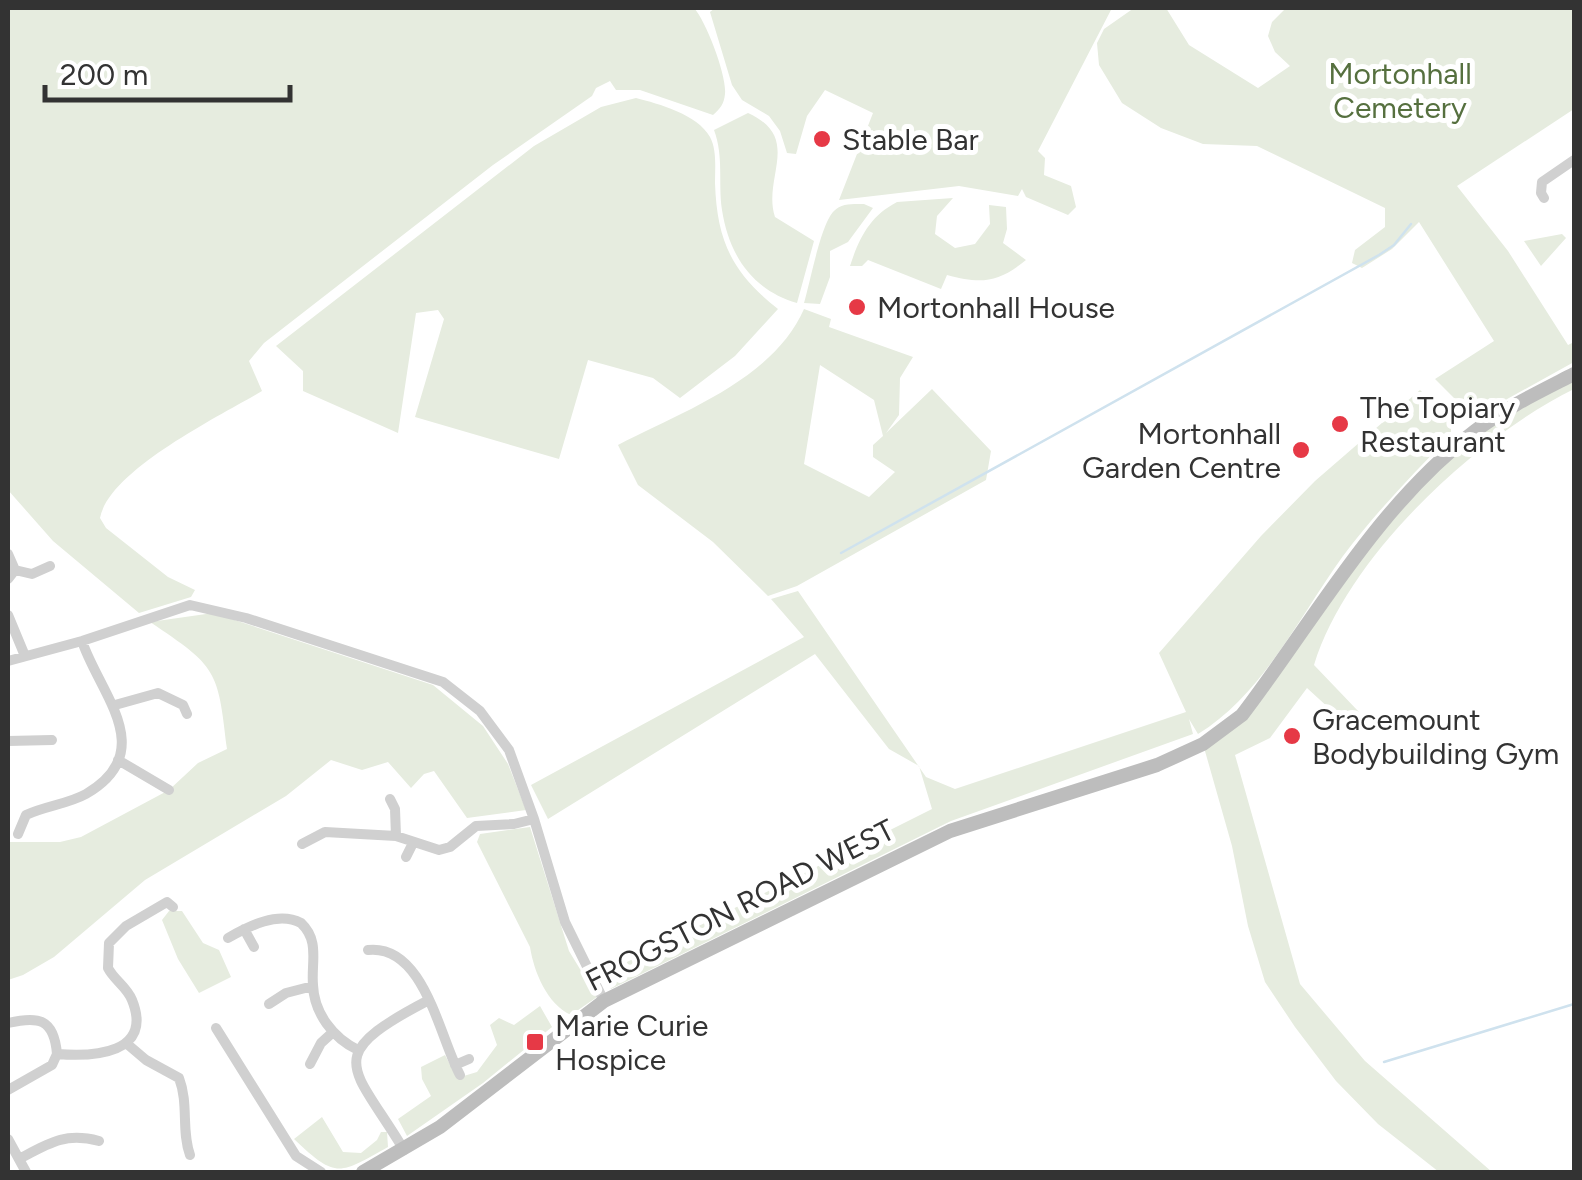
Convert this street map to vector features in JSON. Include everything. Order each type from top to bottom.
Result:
[{"type":"main road","name":"FROGSTON ROAD WEST","points":[[364,1172],[440,1127],[604,1001],[950,831],[1157,765],[1204,744],[1242,715],[1378,527],[1426,474],[1490,420],[1574,374]]},
{"type":"street","points":[[1544,198],[1542,182],[1574,160]]},
{"type":"street","points":[[8,554],[11,574],[32,574],[50,566]]},
{"type":"street","points":[[8,660],[82,641],[190,605],[246,618],[443,682],[480,711],[514,762],[564,922],[604,1001]]},
{"type":"street","points":[[8,616],[25,656]]},
{"type":"street","points":[[18,834],[26,816],[90,792],[118,760],[121,725],[115,706],[90,666],[82,641]]},
{"type":"street","points":[[115,706],[158,693],[183,705],[188,714]]},
{"type":"street","points":[[8,741],[52,740]]},
{"type":"street","points":[[118,760],[168,790]]},
{"type":"street","points":[[390,799],[395,809],[396,836]]},
{"type":"street","points":[[302,844],[324,826],[396,836],[439,850],[450,847],[476,826],[534,820]]},
{"type":"street","points":[[406,858],[412,843]]},
{"type":"street","points":[[57,1054],[102,1056],[126,1043],[136,1026],[134,1010],[131,997],[108,968],[109,943],[126,926],[166,902],[174,908]]},
{"type":"street","points":[[228,938],[282,918],[301,923],[312,942],[312,986],[332,1033],[358,1050]]},
{"type":"street","points":[[244,930],[254,947]]},
{"type":"street","points":[[368,950],[382,942],[407,963],[438,1018],[457,1070],[469,1059]]},
{"type":"street","points":[[276,1004],[312,986]]},
{"type":"street","points":[[404,1150],[357,1076],[358,1050],[391,1021],[427,1001]]},
{"type":"street","points":[[8,1023],[42,1020],[51,1031],[57,1054],[52,1065],[8,1090]]},
{"type":"street","points":[[216,1028],[296,1156],[321,1172]]},
{"type":"street","points":[[310,1064],[312,1048],[332,1033]]},
{"type":"street","points":[[126,1043],[146,1060],[179,1078],[186,1120],[183,1136],[190,1155]]},
{"type":"street","points":[[19,1158],[59,1139],[77,1135],[100,1140]]},
{"type":"street","points":[[8,1139],[26,1172]]},
{"type":"green space","points":[[8,8],[694,8],[715,49],[725,94],[713,115],[640,90],[616,90],[610,81],[596,88],[592,96],[493,165],[264,343],[249,361],[262,391],[144,463],[108,500],[100,518],[106,528],[168,577],[195,590],[191,597],[139,613],[53,541],[8,490]]},
{"type":"green space","points":[[715,8],[1112,8],[1038,151],[1045,158],[1044,175],[1071,186],[1076,207],[1068,215],[1026,197],[1022,189],[1018,196],[959,186],[839,200],[873,113],[825,90],[807,116],[796,154],[787,153],[780,131],[769,116],[742,100],[732,85],[710,12]]},
{"type":"green space","name":"Mortonhall Cemetery","points":[[1134,8],[1166,8],[1189,45],[1258,88],[1290,66],[1275,52],[1268,36],[1272,22],[1286,8],[1574,8],[1574,109],[1457,186],[1508,251],[1568,345],[1574,342],[1574,362],[1491,408],[1470,414],[1435,379],[1494,341],[1419,222],[1392,249],[1362,268],[1352,263],[1355,250],[1385,227],[1385,208],[1257,146],[1203,144],[1161,128],[1122,103],[1099,65],[1097,43],[1104,29]]},
{"type":"green space","points":[[636,98],[687,116],[710,137],[715,153],[716,204],[724,239],[738,269],[778,309],[735,356],[680,398],[653,378],[588,360],[559,459],[415,417],[444,319],[438,310],[416,313],[398,433],[303,391],[303,371],[276,346],[534,146],[601,107]]},
{"type":"green space","points":[[748,113],[774,134],[775,217],[814,241],[797,303],[755,280],[737,256],[725,226],[714,130]]},
{"type":"green space","points":[[953,198],[937,216],[935,234],[955,248],[975,244],[990,224],[989,205],[1006,207],[1003,243],[1026,260],[989,280],[947,275],[941,289],[868,260],[862,266],[850,266],[867,229],[897,202]]},
{"type":"green space","points":[[864,204],[873,208],[848,242],[830,251],[830,277],[820,304],[804,303],[829,218],[840,207]]},
{"type":"green space","points":[[1562,234],[1566,238],[1541,266],[1524,241]]},
{"type":"green space","points":[[804,309],[831,319],[829,327],[913,357],[900,378],[899,415],[886,433],[932,389],[991,451],[986,480],[797,586],[768,596],[713,542],[638,485],[618,445],[748,375],[790,334]],"holes":[[[820,365],[874,400],[883,436],[873,445],[873,457],[895,472],[869,497],[804,464]]]},
{"type":"green space","points":[[1574,374],[1574,389],[1496,438],[1419,505],[1355,583],[1331,624],[1314,665],[1359,712],[1354,731],[1307,688],[1270,738],[1235,755],[1300,984],[1365,1061],[1492,1172],[1439,1172],[1378,1124],[1336,1081],[1265,982],[1203,744],[1218,735],[1337,582],[1447,454]]},
{"type":"green space","points":[[1420,390],[1451,421],[1451,435],[1355,540],[1261,676],[1242,698],[1198,734],[1189,719],[1193,734],[951,821],[611,989],[601,975],[932,809],[919,767],[926,777],[955,789],[1186,712],[1159,653],[1261,536],[1315,481]]},
{"type":"green space","points":[[798,591],[918,765],[889,749],[815,654],[548,819],[531,785],[804,637],[771,599]]},
{"type":"green space","points":[[213,613],[433,685],[483,726],[508,764],[526,810],[467,818],[434,771],[424,774],[411,788],[388,762],[362,770],[331,760],[286,796],[145,880],[54,957],[8,980],[8,842],[60,842],[81,837],[169,790],[198,763],[227,749],[221,702],[210,672],[189,650],[150,622]]},
{"type":"green space","points":[[530,827],[569,951],[597,997],[571,1015],[555,1003],[543,986],[530,947],[477,842],[480,834]]},
{"type":"green space","points":[[169,911],[182,911],[203,943],[219,950],[231,977],[199,993],[178,959],[162,920]]},
{"type":"green space","points":[[540,1006],[552,1027],[483,1083],[407,1136],[398,1119],[431,1096],[421,1067],[445,1055],[457,1078],[477,1072],[497,1045],[490,1025],[499,1018],[514,1025]]},
{"type":"green space","points":[[322,1117],[343,1152],[361,1153],[381,1132],[387,1132],[388,1147],[348,1167],[330,1167],[294,1139]]},
{"type":"waterway","points":[[841,553],[1379,255],[1394,245],[1411,224]]},
{"type":"waterway","points":[[1384,1062],[1574,1004]]},
{"type":"place","name":"Stable Bar","points":[[822,139]]},
{"type":"place","name":"Mortonhall House","points":[[857,307]]},
{"type":"place","name":"The Topiary Restaurant","points":[[1340,424]]},
{"type":"place","name":"Mortonhall Garden Centre","points":[[1301,450]]},
{"type":"place","name":"Gracemount Bodybuilding Gym","points":[[1292,736]]},
{"type":"place","name":"Marie Curie Hospice","points":[[535,1042]]}]
